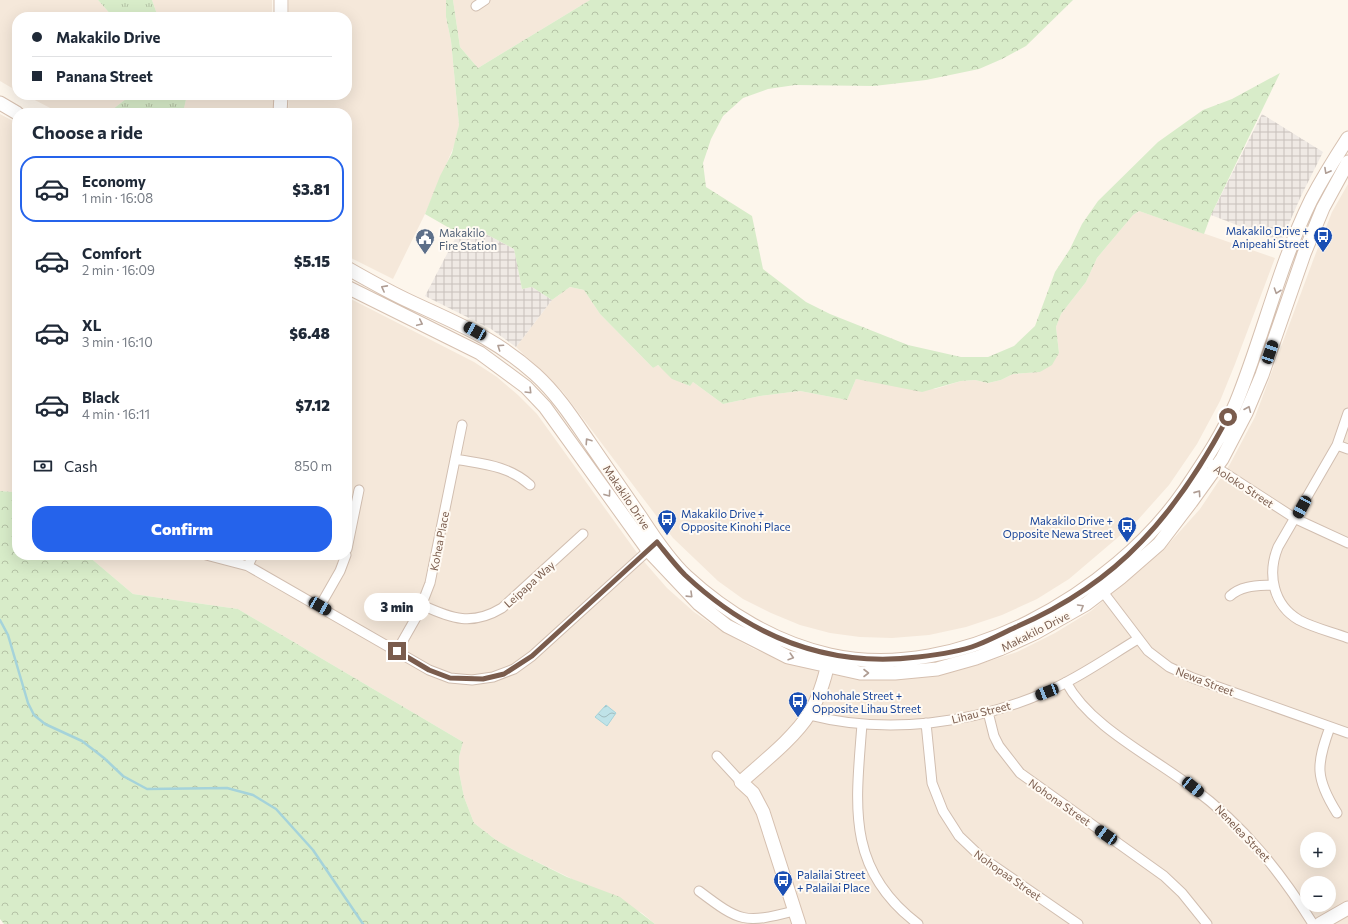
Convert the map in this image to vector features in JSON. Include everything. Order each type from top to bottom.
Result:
[{"type":"main road","points":[[281,0],[281,12]]},
{"type":"main road","points":[[0,103],[12,110]]},
{"type":"main road","name":"Makakilo Drive","points":[[352,290],[480,353],[526,387],[545,407],[699,604],[727,626],[788,657],[829,661],[860,673],[895,673],[937,669],[1000,649],[1035,633],[1086,604],[1099,587],[1210,464],[1235,406],[1291,250],[1311,201],[1348,138]]},
{"type":"main road","name":"Makakilo Drive","points":[[1210,464],[1222,459],[1246,413],[1262,375],[1304,254],[1323,208],[1348,162]]},
{"type":"main road","name":"Makakilo Drive","points":[[352,271],[402,298],[461,324],[488,339],[513,356],[536,375],[558,396],[653,546]]},
{"type":"main road","points":[[395,312],[402,298]]},
{"type":"main road","points":[[798,924],[764,812],[753,793],[741,782],[797,729],[809,715],[821,688],[829,661]]},
{"type":"main road","points":[[1320,924],[1348,908]]},
{"type":"street","points":[[476,6],[485,0]]},
{"type":"street","points":[[1348,413],[1337,445],[1296,519],[1275,553],[1272,572],[1273,585],[1281,602],[1294,616],[1305,623],[1348,638]]},
{"type":"street","name":"Kohea Place","points":[[397,651],[422,605],[434,568],[462,425]]},
{"type":"street","points":[[1337,445],[1348,449]]},
{"type":"street","points":[[455,459],[505,469],[530,485]]},
{"type":"street","name":"Aoloko Street","points":[[1210,464],[1296,519],[1348,543]]},
{"type":"street","points":[[352,524],[359,490]]},
{"type":"street","name":"Leipapa Way","points":[[422,605],[457,619],[477,618],[490,615],[502,608],[583,534]]},
{"type":"street","points":[[225,560],[248,566],[439,674],[472,680],[504,674],[532,656],[653,546]]},
{"type":"street","points":[[248,566],[251,560]]},
{"type":"street","points":[[320,606],[340,571],[344,560]]},
{"type":"street","points":[[1230,596],[1239,589],[1273,585]]},
{"type":"street","name":"Newa Street","points":[[1099,587],[1138,639],[1158,660],[1181,673],[1348,733]]},
{"type":"street","name":"Lihau Street","points":[[809,715],[828,720],[862,724],[926,723],[962,719],[1005,708],[1047,692],[1138,639]]},
{"type":"street","name":"Nenelea Street","points":[[1066,682],[1077,700],[1098,720],[1193,787],[1223,811],[1250,837],[1274,866],[1313,924]]},
{"type":"street","name":"Nohona Street","points":[[988,712],[994,736],[999,746],[1020,773],[1164,876],[1182,893],[1207,924]]},
{"type":"street","name":"Nohopaa Street","points":[[926,723],[932,783],[943,811],[959,836],[981,857],[1078,924]]},
{"type":"street","points":[[862,724],[857,796],[859,830],[863,847],[874,873],[886,892],[897,906],[918,924]]},
{"type":"street","points":[[1330,727],[1321,754],[1320,777],[1324,791],[1337,813]]},
{"type":"street","points":[[716,756],[741,782]]},
{"type":"street","points":[[699,891],[726,911],[742,918],[766,919],[794,911]]},
{"type":"shaded area","points":[[0,0],[98,0],[109,12],[12,12],[12,88],[0,81]]},
{"type":"shaded area","points":[[152,0],[272,0],[272,12],[156,12]]},
{"type":"shaded area","points":[[289,0],[446,0],[446,17],[451,41],[459,125],[457,139],[425,214],[393,279],[352,258],[352,108],[288,108],[289,100],[352,100],[352,12],[289,12]]},
{"type":"shaded area","points":[[453,0],[590,0],[478,68],[460,47]]},
{"type":"shaded area","points":[[35,100],[125,100],[114,108],[50,108]]},
{"type":"shaded area","points":[[186,100],[273,100],[273,108],[184,108]]},
{"type":"shaded area","points":[[0,114],[12,120],[12,492],[0,491]]},
{"type":"shaded area","points":[[1262,114],[1323,152],[1301,196],[1281,242],[1211,215]]},
{"type":"shaded area","points":[[1348,184],[1348,924],[655,924],[642,913],[519,853],[496,840],[474,823],[464,797],[459,772],[459,757],[463,742],[238,609],[133,594],[93,560],[352,560],[352,300],[474,362],[497,377],[518,395],[537,414],[640,557],[667,588],[694,612],[723,632],[754,649],[787,662],[822,671],[935,674],[977,665],[1017,652],[1055,633],[1091,611],[1164,549],[1200,509],[1230,464],[1255,417],[1332,212]]},
{"type":"shaded area","points":[[1139,211],[1275,258],[1220,401],[1197,444],[1169,485],[1136,522],[1069,579],[1037,599],[1002,615],[966,627],[929,635],[892,638],[860,637],[830,633],[800,625],[743,599],[718,581],[673,538],[563,392],[516,347],[552,300],[570,287],[584,290],[600,314],[653,368],[657,365],[689,386],[693,382],[723,404],[760,396],[800,391],[847,400],[856,379],[935,389],[961,381],[975,380],[988,383],[1001,380],[1013,374],[1040,372],[1059,353],[1056,327],[1061,314],[1086,282],[1097,258],[1133,215]]},
{"type":"shaded area","points":[[458,233],[484,233],[514,249],[522,289],[532,287],[552,300],[516,347],[491,329],[425,296]]},
{"type":"green space","points":[[98,0],[152,0],[156,12],[109,12]]},
{"type":"green space","points":[[446,0],[453,0],[460,47],[478,68],[590,0],[1073,0],[1026,46],[979,69],[926,80],[874,86],[795,85],[768,89],[743,98],[723,116],[711,139],[703,163],[706,187],[752,216],[763,269],[806,302],[830,314],[908,345],[961,357],[988,357],[1014,346],[1035,326],[1055,272],[1070,249],[1082,224],[1098,201],[1158,142],[1203,110],[1232,99],[1280,73],[1211,215],[1204,234],[1139,211],[1133,215],[1097,258],[1086,282],[1061,314],[1056,327],[1059,353],[1052,365],[1040,372],[1013,374],[1001,380],[988,383],[975,380],[961,381],[922,392],[856,379],[847,400],[800,391],[760,396],[723,404],[693,382],[690,386],[672,379],[658,365],[653,368],[600,314],[584,290],[570,287],[552,300],[532,287],[522,289],[514,249],[484,233],[458,233],[425,214],[440,176],[452,153],[459,125],[451,41],[446,17]]},
{"type":"green space","points":[[125,100],[186,100],[184,108],[114,108]]},
{"type":"green space","points":[[0,491],[12,492],[12,560],[93,560],[133,594],[238,609],[463,742],[459,757],[459,772],[464,797],[474,823],[496,840],[519,853],[567,877],[620,897],[655,924],[4,924],[0,919]]},
{"type":"water","points":[[606,705],[616,713],[607,726],[595,717]]},
{"type":"waterway","points":[[0,620],[8,635],[28,703],[34,715],[45,724],[82,741],[104,758],[123,776],[147,789],[227,788],[253,795],[276,809],[313,850],[363,924]]},
{"type":"place","name":"Makakilo Drive + Anipeahi Street","points":[[1323,253]]},
{"type":"place","name":"Makakilo Fire Station","points":[[425,255]]},
{"type":"place","name":"Makakilo Drive + Opposite Kinohi Place","points":[[667,536]]},
{"type":"place","name":"Makakilo Drive + Opposite Newa Street","points":[[1127,543]]},
{"type":"place","name":"Nohohale Street + Opposite Lihau Street","points":[[798,718]]},
{"type":"place","name":"Palailai Street + Palailai Place","points":[[783,897]]},
{"type":"route","points":[[397,651],[429,670],[450,678],[472,680],[504,674],[514,669],[532,656],[657,542],[684,574],[736,614],[763,631],[830,656],[862,660],[895,660],[934,655],[976,646],[1046,613],[1096,582],[1113,568],[1140,543],[1182,494],[1205,460],[1228,417]]}]
